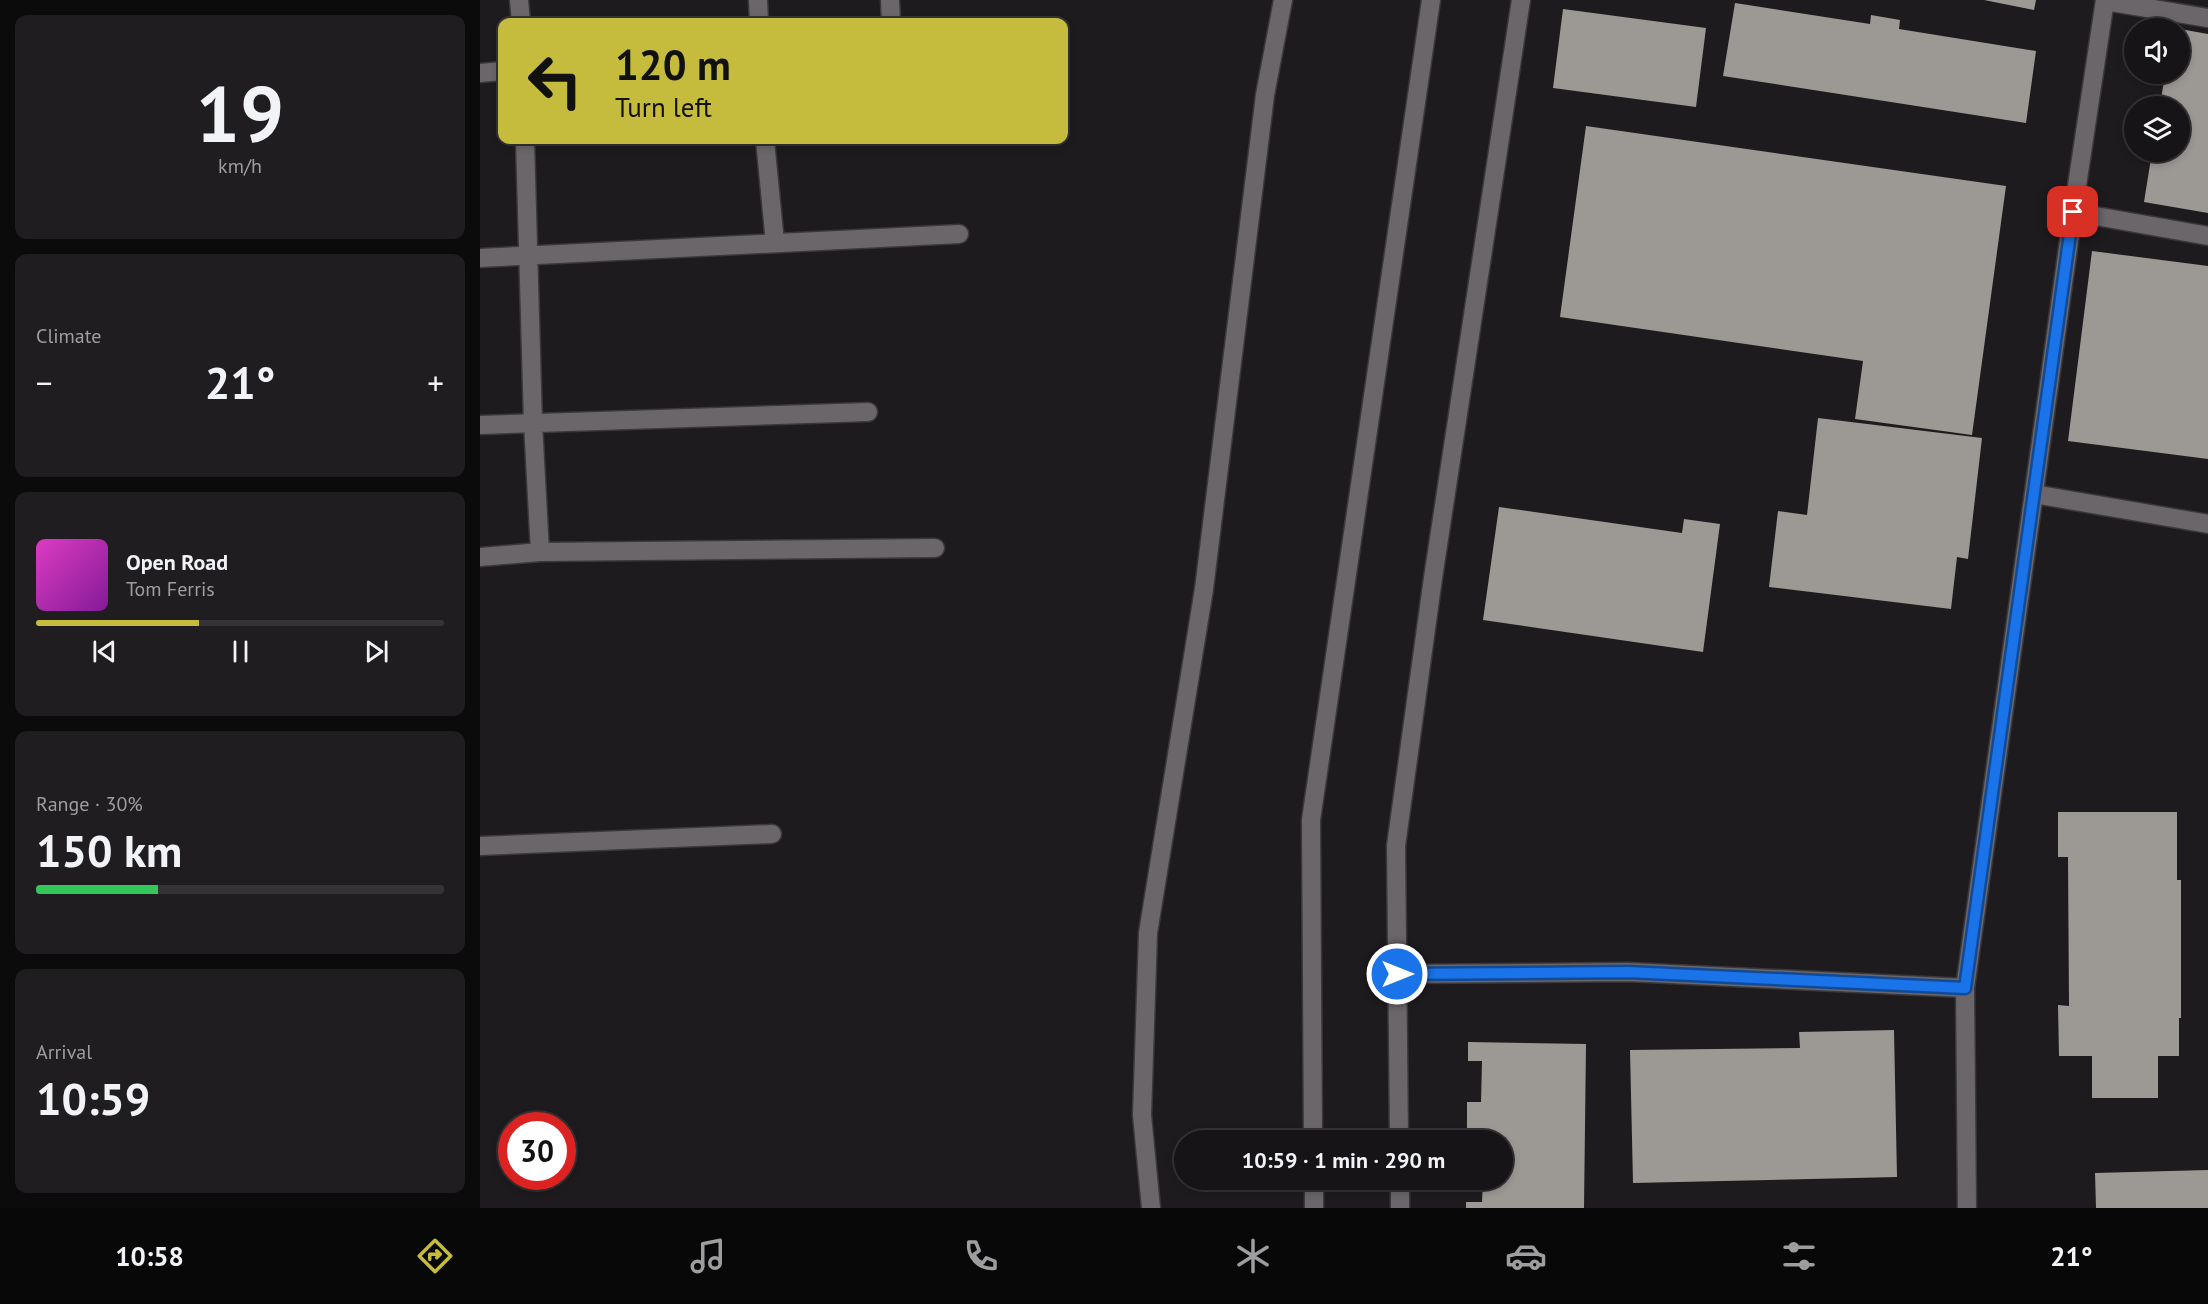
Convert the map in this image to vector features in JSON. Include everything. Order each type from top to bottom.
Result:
[{"type":"street","points":[[519,0],[521,18]]},
{"type":"street","points":[[758,0],[759,18]]},
{"type":"street","points":[[890,0],[891,18]]},
{"type":"street","points":[[1151,1208],[1143,1115],[1148,933],[1204,589],[1265,95],[1283,0]]},
{"type":"street","points":[[1313,1130],[1311,820],[1431,0]]},
{"type":"street","points":[[1399,1130],[1396,846],[1433,578],[1521,0]]},
{"type":"street","points":[[1966,1208],[1965,988],[2073,212],[2105,0],[2208,18]]},
{"type":"street","points":[[480,73],[498,71]]},
{"type":"street","points":[[525,144],[533,423],[540,552]]},
{"type":"street","points":[[765,144],[775,243]]},
{"type":"street","points":[[2073,212],[2208,236]]},
{"type":"street","points":[[480,258],[959,234]]},
{"type":"street","points":[[480,425],[868,412]]},
{"type":"street","points":[[2034,494],[2208,524]]},
{"type":"street","points":[[480,557],[540,552],[935,548]]},
{"type":"street","points":[[480,846],[772,834]]},
{"type":"street","points":[[1397,974],[1628,972],[1965,988]]},
{"type":"street","points":[[1314,1190],[1314,1208]]},
{"type":"street","points":[[1400,1190],[1400,1208]]},
{"type":"building","points":[[1984,0],[2036,0],[2034,10]]},
{"type":"building","points":[[1735,3],[1870,24],[1871,15],[1900,20],[1899,29],[2036,51],[2026,123],[1723,76]]},
{"type":"building","points":[[1563,9],[1706,28],[1696,107],[1553,88]]},
{"type":"building","points":[[2190,31],[2208,34],[2208,213],[2144,202],[2150,162],[2190,162],[2190,96],[2162,96],[2163,84],[2190,84]]},
{"type":"building","points":[[1586,126],[2006,186],[1972,435],[1855,419],[1863,361],[1560,317]]},
{"type":"building","points":[[2092,251],[2208,266],[2208,459],[2068,441]]},
{"type":"building","points":[[1818,418],[1982,438],[1968,559],[1957,557],[1951,609],[1769,587],[1778,511],[1807,515]]},
{"type":"building","points":[[1499,507],[1682,533],[1684,519],[1720,524],[1703,652],[1483,620]]},
{"type":"building","points":[[2058,812],[2177,812],[2177,880],[2181,880],[2179,1056],[2158,1056],[2158,1098],[2092,1098],[2092,1056],[2059,1056],[2058,1005],[2069,1006],[2068,857],[2058,857]]},
{"type":"building","points":[[1894,1030],[1897,1177],[1633,1183],[1630,1050],[1800,1048],[1799,1032]]},
{"type":"building","points":[[1468,1042],[1586,1044],[1584,1208],[1466,1208],[1466,1202],[1482,1202],[1483,1190],[1513,1190],[1513,1130],[1467,1130],[1467,1102],[1481,1102],[1482,1061],[1468,1061]]},
{"type":"building","points":[[2208,1170],[2208,1208],[2096,1208],[2095,1173]]},
{"type":"route","points":[[1397,974],[1628,972],[1965,988],[2073,212]]}]
